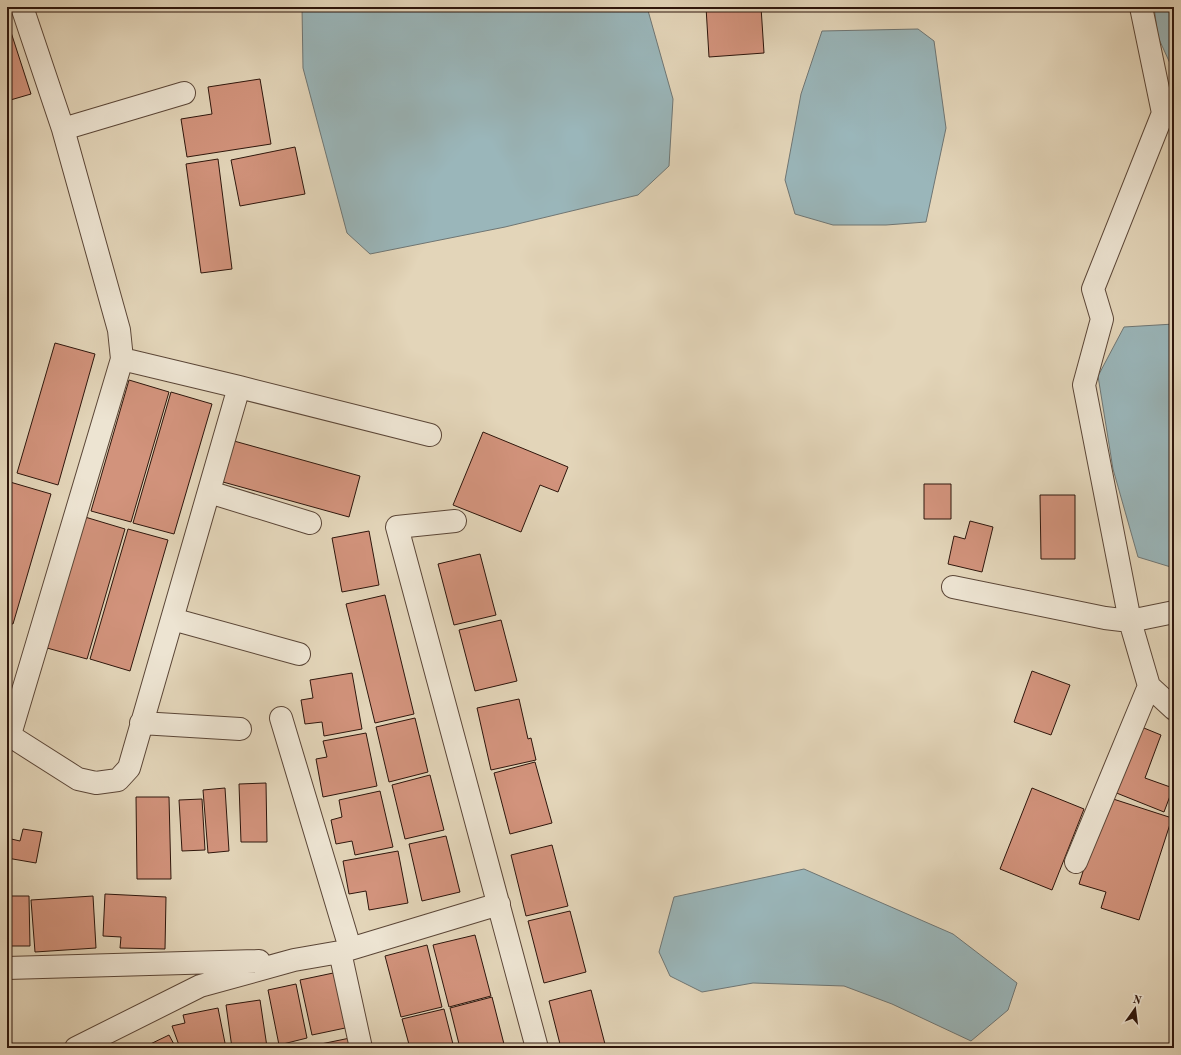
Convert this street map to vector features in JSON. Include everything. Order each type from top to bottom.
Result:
[{"type":"street","points":[[22,7],[63,129],[119,330],[122,359],[11,731],[12,737],[78,779],[96,783],[118,780],[124,775],[128,768],[239,386]]},
{"type":"street","points":[[1141,7],[1164,113],[1093,289],[1102,319],[1084,385],[1130,621],[1149,686],[1174,709]]},
{"type":"street","points":[[63,129],[184,93]]},
{"type":"street","points":[[122,359],[239,386],[430,435]]},
{"type":"street","points":[[209,492],[310,523]]},
{"type":"street","points":[[455,521],[397,527],[537,1048]]},
{"type":"street","points":[[953,587],[1105,618],[1130,621],[1174,612]]},
{"type":"street","points":[[172,619],[299,654]]},
{"type":"street","points":[[1076,862],[1149,686]]},
{"type":"street","points":[[281,718],[345,950],[361,1048]]},
{"type":"street","points":[[141,723],[240,729]]},
{"type":"street","points":[[76,1048],[200,986],[294,960],[345,950],[498,904]]},
{"type":"street","points":[[7,968],[294,960]]},
{"type":"water","points":[[302,7],[647,7],[673,99],[669,166],[638,195],[505,227],[370,254],[347,233],[303,68]]},
{"type":"water","points":[[1154,7],[1174,7],[1174,72],[1158,37]]},
{"type":"water","points":[[918,29],[934,41],[946,128],[926,222],[886,225],[833,225],[795,214],[785,180],[801,94],[822,31]]},
{"type":"water","points":[[1174,324],[1174,568],[1138,557],[1113,469],[1098,376],[1124,327]]},
{"type":"water","points":[[804,869],[953,934],[1017,983],[1008,1010],[971,1041],[892,1004],[844,986],[753,983],[702,992],[670,976],[659,952],[674,897]]},
{"type":"building","points":[[706,7],[761,7],[764,53],[709,57]]},
{"type":"building","points":[[8,23],[31,94],[7,101],[7,24]]},
{"type":"building","points":[[260,79],[271,144],[187,157],[181,119],[212,114],[208,87]]},
{"type":"building","points":[[295,147],[305,194],[240,206],[231,160]]},
{"type":"building","points":[[218,159],[232,269],[201,273],[186,164]]},
{"type":"building","points":[[55,343],[95,354],[58,485],[17,473]]},
{"type":"building","points":[[129,380],[169,392],[131,522],[91,511]]},
{"type":"building","points":[[171,392],[212,404],[174,534],[133,523]]},
{"type":"building","points":[[483,432],[568,467],[558,492],[540,485],[521,532],[453,505]]},
{"type":"building","points":[[234,441],[360,476],[349,517],[223,482]]},
{"type":"building","points":[[10,482],[51,494],[13,624],[7,623],[7,494]]},
{"type":"building","points":[[924,484],[951,484],[951,519],[924,519]]},
{"type":"building","points":[[1040,495],[1075,495],[1075,559],[1041,559]]},
{"type":"building","points":[[85,517],[125,529],[87,659],[47,648]]},
{"type":"building","points":[[970,521],[993,527],[982,572],[948,564],[954,536],[965,539]]},
{"type":"building","points":[[128,529],[168,540],[130,671],[90,659]]},
{"type":"building","points":[[369,531],[379,585],[342,592],[332,538]]},
{"type":"building","points":[[480,554],[496,615],[454,625],[438,564]]},
{"type":"building","points":[[385,595],[414,714],[375,723],[346,604]]},
{"type":"building","points":[[501,620],[517,681],[475,691],[459,630]]},
{"type":"building","points":[[7,634],[11,635],[7,648]]},
{"type":"building","points":[[1032,671],[1070,685],[1051,735],[1014,722]]},
{"type":"building","points":[[352,673],[362,729],[324,736],[322,722],[305,724],[301,700],[313,698],[310,680]]},
{"type":"building","points":[[519,699],[528,739],[531,738],[536,760],[491,770],[477,708]]},
{"type":"building","points":[[415,718],[428,772],[389,782],[376,727]]},
{"type":"building","points":[[1139,726],[1161,735],[1145,778],[1173,788],[1164,812],[1114,792]]},
{"type":"building","points":[[366,733],[377,786],[323,797],[316,759],[327,757],[323,741]]},
{"type":"building","points":[[535,762],[552,823],[510,834],[494,773]]},
{"type":"building","points":[[430,775],[444,830],[405,839],[392,785]]},
{"type":"building","points":[[266,783],[267,842],[241,842],[239,784]]},
{"type":"building","points":[[225,788],[229,851],[208,853],[203,790]]},
{"type":"building","points":[[1032,788],[1084,809],[1052,890],[1000,869]]},
{"type":"building","points":[[380,791],[393,847],[355,855],[352,841],[336,844],[331,820],[342,817],[339,800]]},
{"type":"building","points":[[136,797],[169,797],[171,879],[137,879]]},
{"type":"building","points":[[1107,797],[1172,818],[1139,920],[1101,908],[1106,892],[1079,884]]},
{"type":"building","points":[[202,799],[205,850],[182,851],[179,800]]},
{"type":"building","points":[[23,829],[42,832],[36,863],[7,858],[7,838],[20,841]]},
{"type":"building","points":[[446,836],[460,892],[422,901],[409,844]]},
{"type":"building","points":[[552,845],[568,906],[526,916],[511,855]]},
{"type":"building","points":[[398,851],[408,903],[369,910],[366,891],[349,894],[343,861]]},
{"type":"building","points":[[7,887],[9,887],[9,896],[29,896],[30,946],[7,946]]},
{"type":"building","points":[[105,894],[166,897],[165,949],[120,948],[121,937],[103,936]]},
{"type":"building","points":[[93,896],[96,948],[35,952],[31,900]]},
{"type":"building","points":[[570,911],[586,972],[544,983],[528,921]]},
{"type":"building","points":[[475,935],[491,996],[449,1007],[433,945]]},
{"type":"building","points":[[427,945],[442,1007],[401,1017],[385,956]]},
{"type":"building","points":[[338,972],[350,1027],[312,1035],[300,980]]},
{"type":"building","points":[[296,984],[307,1038],[279,1045],[268,990]]},
{"type":"building","points":[[591,990],[606,1048],[561,1048],[549,1001]]},
{"type":"building","points":[[492,997],[505,1048],[460,1048],[450,1008]]},
{"type":"building","points":[[260,1000],[267,1047],[232,1048],[226,1005]]},
{"type":"building","points":[[218,1008],[226,1048],[180,1048],[172,1026],[185,1023],[183,1015]]},
{"type":"building","points":[[444,1009],[454,1048],[410,1048],[402,1019]]},
{"type":"building","points":[[169,1035],[176,1048],[142,1048]]},
{"type":"building","points":[[350,1038],[352,1048],[317,1048],[316,1045]]}]
